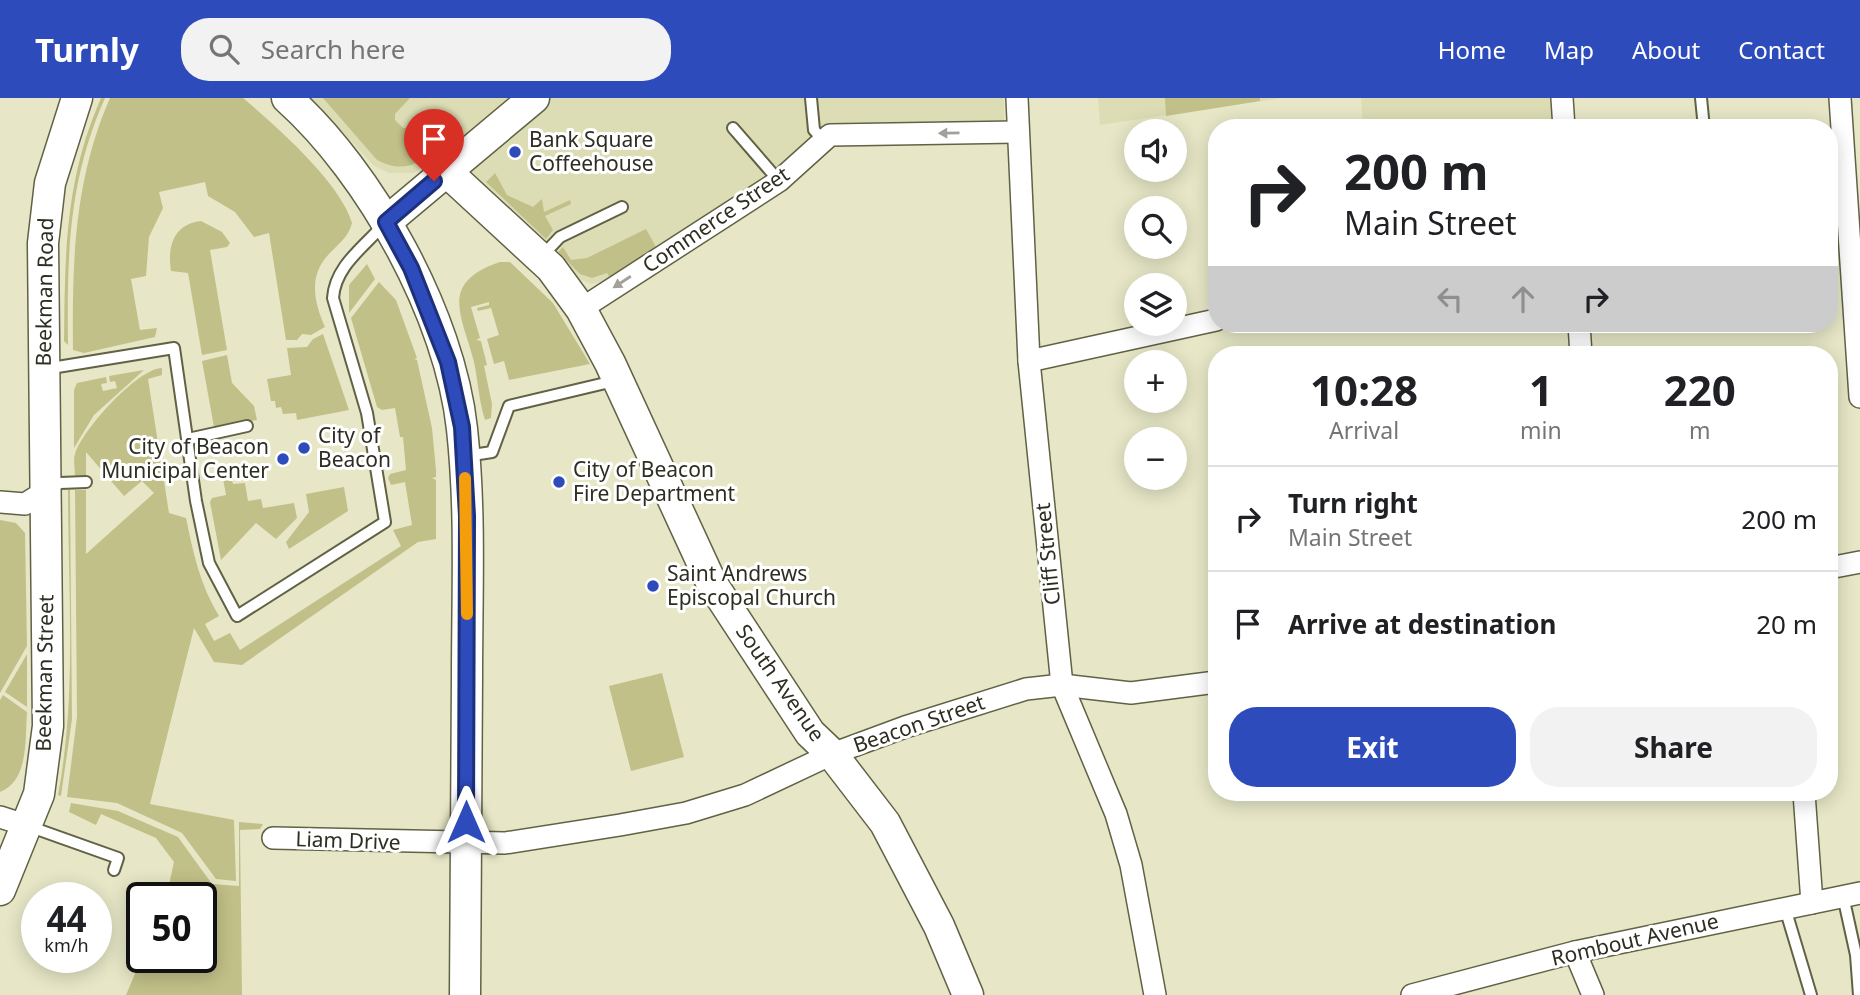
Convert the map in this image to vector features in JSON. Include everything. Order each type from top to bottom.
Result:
[{"type":"street","name":"Beekman Road","points":[[46,491],[43,243],[50,183],[77,98]]},
{"type":"street","points":[[287,98],[325,139],[386,222],[411,268],[448,362],[462,427],[467,516],[466,995]]},
{"type":"street","points":[[386,222],[534,98]]},
{"type":"street","name":"Cliff Street","points":[[1017,98],[1029,361],[1062,685],[1116,814],[1131,864],[1155,995]]},
{"type":"street","points":[[1562,98],[1563,119]]},
{"type":"street","points":[[1840,98],[1845,192],[1857,320],[1860,397]]},
{"type":"street","points":[[824,141],[830,135],[1017,131]]},
{"type":"street","name":"Commerce Street","points":[[581,309],[779,181],[824,141]]},
{"type":"street","name":"South Avenue","points":[[446,172],[541,258],[581,309],[618,380],[711,582],[810,733],[832,754],[885,823],[939,926],[968,995]]},
{"type":"street","points":[[1029,361],[1208,322]]},
{"type":"street","points":[[0,502],[25,504],[46,491]]},
{"type":"street","name":"Beekman Street","points":[[0,890],[28,826],[39,793],[48,726],[46,491]]},
{"type":"street","points":[[1838,566],[1860,562]]},
{"type":"street","name":"Beacon Street","points":[[466,843],[505,843],[686,813],[745,795],[832,754],[905,727],[1026,689],[1062,685],[1131,693],[1208,683]]},
{"type":"street","points":[[1805,801],[1812,903]]},
{"type":"street","points":[[0,817],[28,826]]},
{"type":"street","name":"Liam Drive","points":[[273,838],[466,843]]},
{"type":"street","name":"Rombout Avenue","points":[[1412,995],[1575,952],[1851,895]]},
{"type":"street","points":[[1575,952],[1593,995]]},
{"type":"lane","points":[[811,98],[814,130],[824,141]]},
{"type":"lane","points":[[1701,98],[1703,119]]},
{"type":"lane","points":[[733,128],[779,181]]},
{"type":"lane","points":[[541,258],[560,237],[622,207]]},
{"type":"lane","points":[[43,369],[174,348],[211,571],[237,616],[385,522],[367,413],[333,298],[334,282],[342,268],[386,222]]},
{"type":"lane","points":[[464,457],[492,452],[509,406],[618,380]]},
{"type":"lane","points":[[188,439],[247,426]]},
{"type":"lane","points":[[46,491],[60,483],[86,482]]},
{"type":"lane","points":[[28,826],[118,858],[114,870]]},
{"type":"lane","points":[[1851,895],[1859,995]]},
{"type":"lane","points":[[1785,908],[1811,995]]},
{"type":"shaded area","points":[[101,98],[105,98],[83,159],[72,219],[68,345],[64,341],[69,217],[80,158]]},
{"type":"shaded area","points":[[110,98],[243,98],[321,173],[335,190],[352,223],[346,236],[322,262],[318,271],[316,299],[325,327],[311,335],[302,334],[297,340],[286,340],[269,233],[254,237],[235,212],[208,196],[205,182],[159,192],[163,208],[149,237],[146,276],[131,279],[140,330],[157,328],[155,337],[84,353],[73,350],[73,285],[82,191],[98,129]]},
{"type":"shaded area","points":[[311,98],[1004,98],[1004,120],[831,124],[765,180],[605,281],[592,284],[577,278],[446,150],[414,173],[389,173],[374,166]]},
{"type":"shaded area","points":[[323,98],[410,98],[395,114],[395,120],[403,128],[417,127],[437,146],[417,163],[402,167],[386,164],[377,160]]},
{"type":"shaded area","points":[[1098,98],[1282,98],[1140,119],[1124,119],[1124,121],[1100,125]]},
{"type":"shaded area","points":[[1165,98],[1260,98],[1260,101],[1166,116]]},
{"type":"shaded area","points":[[1361,98],[1551,98],[1552,119],[1362,119]]},
{"type":"shaded area","points":[[495,173],[507,195],[533,207],[542,199],[544,212],[570,200],[571,204],[545,216],[553,230],[546,239],[486,182]]},
{"type":"shaded area","points":[[201,221],[222,232],[230,243],[227,247],[210,250],[227,350],[202,355],[188,273],[171,271],[170,262],[174,238],[184,227]]},
{"type":"shaded area","points":[[646,229],[656,247],[610,278],[607,273],[592,278],[580,274],[558,252],[563,247],[571,260],[587,258]]},
{"type":"shaded area","points":[[500,262],[510,262],[553,303],[590,364],[509,380],[504,361],[494,364],[487,339],[499,335],[491,308],[478,311],[477,308],[489,305],[489,302],[471,307],[480,338],[476,340],[481,341],[487,365],[484,366],[492,404],[491,418],[485,420],[459,302],[461,290],[468,280],[481,270]]},
{"type":"shaded area","points":[[367,264],[375,279],[349,313],[349,285]]},
{"type":"shaded area","points":[[379,282],[396,300],[417,358],[414,359],[417,360],[432,428],[436,470],[436,477],[432,478],[436,480],[436,539],[418,542],[242,665],[214,662],[194,628],[150,804],[234,820],[236,881],[216,879],[182,833],[117,803],[67,797],[77,717],[75,490],[86,490],[86,554],[154,493],[142,481],[124,496],[86,452],[86,475],[75,476],[75,454],[88,430],[112,402],[139,378],[162,368],[162,375],[148,379],[169,513],[186,518],[202,580],[219,616],[205,624],[214,641],[230,633],[240,650],[401,546],[393,530],[412,525],[405,482],[391,485],[388,478],[390,474],[406,470],[403,437],[400,437],[395,408],[382,410],[377,407],[351,318]]},
{"type":"shaded area","points":[[323,334],[349,410],[297,420],[296,413],[283,414],[281,407],[276,408],[275,401],[271,401],[267,379],[291,375],[287,348],[307,347],[313,339]]},
{"type":"shaded area","points":[[227,355],[232,383],[254,406],[257,420],[214,427],[202,361]]},
{"type":"shaded area","points":[[144,370],[94,415],[74,448],[74,390],[77,383],[106,377],[107,383],[101,384],[103,391],[117,388],[115,381],[110,382],[109,376]]},
{"type":"shaded area","points":[[222,473],[226,473],[227,480],[232,480],[233,484],[245,483],[248,501],[261,499],[263,508],[294,503],[297,518],[276,539],[256,523],[221,560],[210,502],[212,498],[226,495]]},
{"type":"shaded area","points":[[344,487],[348,511],[289,549],[286,542],[309,512],[306,494]]},
{"type":"shaded area","points":[[68,490],[72,719],[61,796],[58,795],[70,681]]},
{"type":"shaded area","points":[[0,520],[16,523],[25,533],[27,646],[0,693]]},
{"type":"shaded area","points":[[27,654],[27,707],[5,692]]},
{"type":"shaded area","points":[[662,673],[684,757],[631,771],[609,686]]},
{"type":"shaded area","points":[[3,695],[27,712],[21,769],[9,787],[0,792],[0,700]]},
{"type":"shaded area","points":[[71,803],[118,811],[178,837],[211,882],[170,882],[174,862],[156,838],[101,814],[96,825],[69,812]]},
{"type":"shaded area","points":[[239,822],[263,824],[260,829],[240,830],[242,995],[126,995],[135,973],[217,973],[217,884],[239,886]]},
{"type":"slow traffic","points":[[465,478],[467,614]]},
{"type":"place","name":"Bank Square Coffeehouse","points":[[515,152]]},
{"type":"place","name":"City of Beacon","points":[[304,448]]},
{"type":"place","name":"City of Beacon Municipal Center","points":[[283,459]]},
{"type":"place","name":"City of Beacon Fire Department","points":[[559,482]]},
{"type":"place","name":"Saint Andrews Episcopal Church","points":[[653,586]]},
{"type":"route","points":[[434,181],[386,222],[411,268],[448,362],[462,427],[467,516],[466,822]]}]
